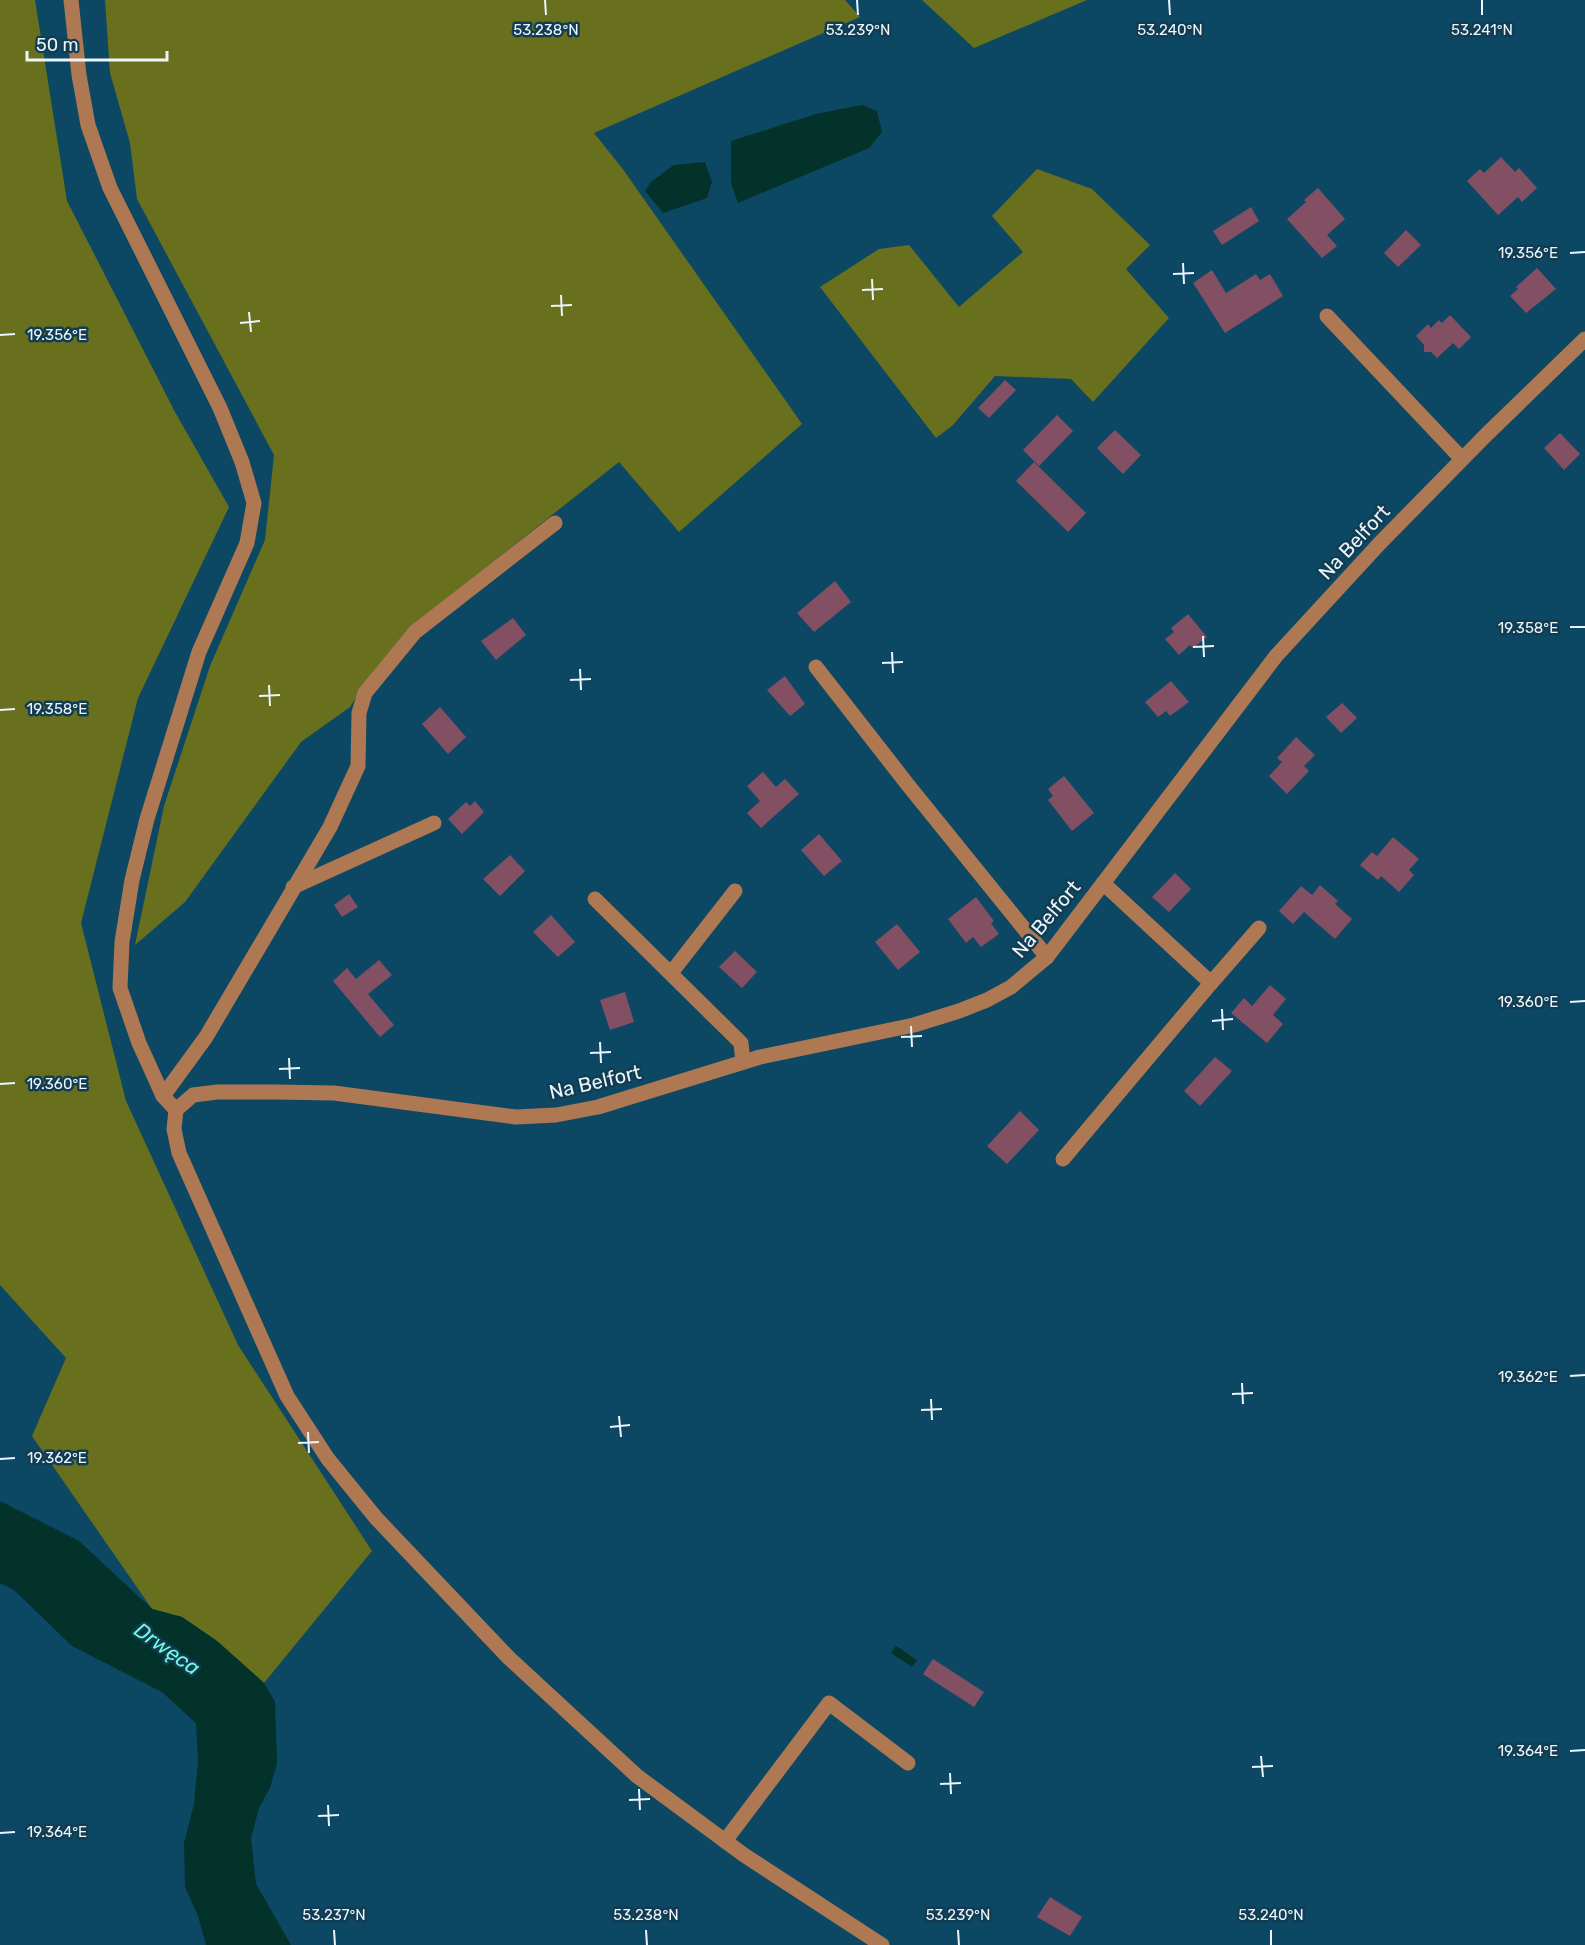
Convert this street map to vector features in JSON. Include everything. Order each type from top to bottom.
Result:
[{"type":"street","points":[[70,0],[78,75],[88,125],[110,188],[220,408],[242,462],[254,503],[247,543],[199,652],[147,819],[132,880],[122,942],[120,988],[139,1042],[163,1096],[176,1110],[174,1129],[179,1153],[287,1396],[328,1459],[376,1518],[509,1658],[637,1776],[725,1841],[882,1945]]},
{"type":"street","points":[[1327,316],[1462,459]]},
{"type":"street","name":"Na Belfort","points":[[176,1110],[194,1095],[217,1092],[275,1092],[344,1094],[516,1117],[556,1115],[598,1107],[743,1062],[914,1024],[959,1011],[1011,987],[1047,957],[1276,656],[1380,543],[1585,339]]},
{"type":"street","points":[[163,1096],[206,1038],[330,827],[358,766],[358,713],[365,693],[415,632],[555,523]]},
{"type":"street","points":[[816,667],[1047,957]]},
{"type":"street","points":[[293,887],[434,823]]},
{"type":"street","points":[[1103,883],[1211,983]]},
{"type":"street","points":[[670,973],[735,891]]},
{"type":"street","points":[[596,899],[741,1043],[743,1062]]},
{"type":"street","points":[[1063,1159],[1259,928]]},
{"type":"street","points":[[725,1841],[829,1703],[908,1763]]},
{"type":"green space","points":[[0,0],[35,0],[67,201],[175,412],[229,507],[138,698],[81,923],[126,1101],[238,1345],[372,1551],[264,1683],[217,1641],[182,1617],[152,1609],[32,1436],[66,1358],[0,1285]]},
{"type":"green space","points":[[105,0],[845,0],[860,17],[594,133],[622,168],[802,424],[679,532],[619,462],[409,628],[372,673],[350,707],[301,742],[185,902],[135,945],[164,806],[210,666],[265,540],[274,455],[137,199],[130,143],[110,73]]},
{"type":"green space","points":[[922,0],[1087,0],[974,48]]},
{"type":"green space","points":[[1037,169],[1092,189],[1150,245],[1126,269],[1169,318],[1093,402],[1071,379],[995,376],[953,425],[936,438],[820,287],[879,249],[909,245],[959,307],[1023,252],[992,216]]},
{"type":"water","points":[[862,105],[877,111],[882,132],[869,148],[738,203],[731,183],[731,141],[816,114]]},
{"type":"water","points":[[705,162],[712,182],[707,198],[663,213],[645,191],[651,182],[674,165]]},
{"type":"water","name":"Drwęca","points":[[0,1501],[79,1541],[152,1609],[182,1617],[217,1641],[264,1683],[275,1702],[277,1763],[270,1788],[259,1808],[251,1838],[256,1884],[291,1945],[206,1945],[198,1916],[185,1887],[184,1843],[194,1804],[198,1761],[196,1723],[162,1692],[72,1646],[14,1590],[0,1583]]},
{"type":"water","points":[[896,1646],[917,1660],[912,1667],[891,1653]]},
{"type":"building","points":[[1501,157],[1515,172],[1519,168],[1537,188],[1522,202],[1518,197],[1498,215],[1467,181],[1480,169],[1484,173]]},
{"type":"building","points":[[1318,188],[1345,219],[1327,235],[1337,246],[1322,258],[1287,219]]},
{"type":"building","points":[[1251,207],[1259,221],[1222,245],[1213,231]]},
{"type":"building","points":[[1406,230],[1421,245],[1398,267],[1384,253]]},
{"type":"building","points":[[1537,268],[1556,289],[1526,313],[1510,296],[1518,289],[1516,287]]},
{"type":"building","points":[[1212,270],[1226,293],[1256,274],[1260,280],[1270,274],[1283,296],[1225,333],[1193,283]]},
{"type":"building","points":[[1450,315],[1471,337],[1459,349],[1453,343],[1437,358],[1431,352],[1424,352],[1424,345],[1416,336],[1428,324],[1431,328],[1439,320],[1442,323]]},
{"type":"building","points":[[1005,380],[1016,390],[989,418],[978,408]]},
{"type":"building","points":[[1057,415],[1073,431],[1039,466],[1023,450]]},
{"type":"building","points":[[1115,430],[1141,455],[1123,474],[1097,448]]},
{"type":"building","points":[[1560,433],[1580,454],[1564,470],[1544,448]]},
{"type":"building","points":[[1034,462],[1086,513],[1068,532],[1016,481]]},
{"type":"building","points":[[835,581],[851,602],[814,632],[797,613]]},
{"type":"building","points":[[1188,614],[1207,637],[1193,648],[1190,645],[1179,655],[1165,639],[1174,632],[1171,628]]},
{"type":"building","points":[[513,618],[526,635],[496,660],[481,641]]},
{"type":"building","points":[[785,676],[805,704],[790,716],[767,690]]},
{"type":"building","points":[[1171,681],[1189,702],[1170,716],[1166,711],[1158,717],[1145,702]]},
{"type":"building","points":[[1342,703],[1357,718],[1341,733],[1326,717]]},
{"type":"building","points":[[440,707],[466,737],[448,754],[422,724]]},
{"type":"building","points":[[1296,737],[1315,755],[1304,766],[1309,771],[1287,794],[1269,776],[1282,762],[1277,758]]},
{"type":"building","points":[[763,772],[776,787],[785,779],[799,794],[761,828],[747,813],[760,801],[747,786]]},
{"type":"building","points":[[1064,776],[1094,813],[1072,831],[1048,800],[1053,796],[1048,789]]},
{"type":"building","points":[[475,801],[484,812],[462,834],[448,819],[466,802],[470,806]]},
{"type":"building","points":[[819,834],[842,861],[824,876],[801,850]]},
{"type":"building","points":[[1393,837],[1419,859],[1409,870],[1414,875],[1399,892],[1381,876],[1378,880],[1360,865],[1372,852],[1377,856]]},
{"type":"building","points":[[510,855],[525,871],[500,896],[483,879]]},
{"type":"building","points":[[1175,873],[1191,889],[1169,912],[1152,897]]},
{"type":"building","points":[[1320,885],[1338,901],[1335,904],[1352,919],[1335,939],[1304,912],[1293,924],[1279,911],[1301,886],[1312,895]]},
{"type":"building","points":[[349,894],[358,907],[342,917],[334,905]]},
{"type":"building","points":[[976,897],[994,921],[991,923],[999,934],[981,947],[973,937],[966,943],[948,919]]},
{"type":"building","points":[[551,915],[575,942],[558,957],[533,932]]},
{"type":"building","points":[[897,924],[920,952],[898,970],[875,942]]},
{"type":"building","points":[[735,951],[757,972],[742,988],[719,967]]},
{"type":"building","points":[[379,960],[392,975],[368,994],[394,1025],[380,1037],[333,981],[347,968],[356,979]]},
{"type":"building","points":[[1270,985],[1286,999],[1273,1015],[1283,1024],[1267,1043],[1231,1013],[1244,998],[1252,1006]]},
{"type":"building","points":[[625,992],[634,1022],[610,1030],[600,1000]]},
{"type":"building","points":[[1215,1057],[1232,1071],[1200,1106],[1184,1091]]},
{"type":"building","points":[[1020,1111],[1039,1130],[1007,1164],[987,1146]]},
{"type":"building","points":[[933,1659],[984,1692],[974,1707],[923,1674]]},
{"type":"building","points":[[1050,1897],[1082,1917],[1070,1936],[1037,1917]]}]
